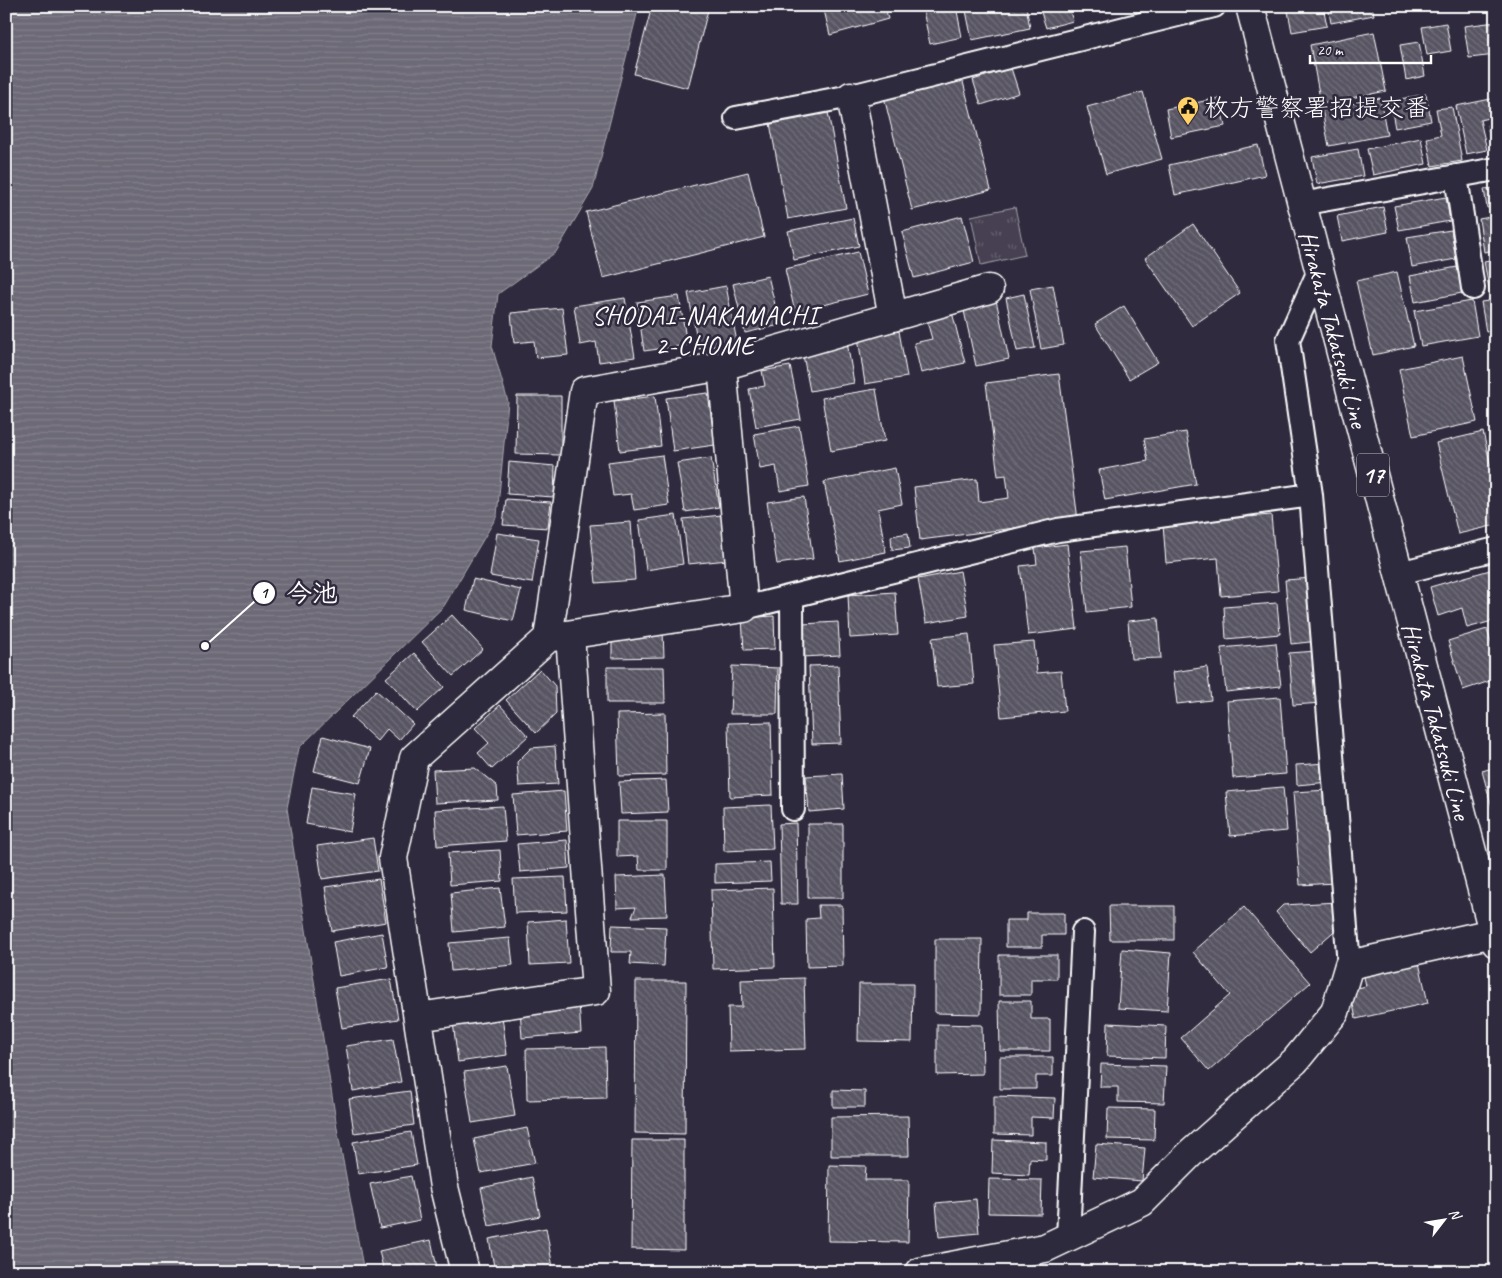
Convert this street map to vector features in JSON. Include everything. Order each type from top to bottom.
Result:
[{"type":"street","name":"Hirakata Takatsuki Line","points":[[1250,6],[1495,935]]},
{"type":"street","points":[[852,96],[893,317]]},
{"type":"street","points":[[418,1017],[596,991],[559,636],[584,391],[722,366],[990,289]]},
{"type":"street","points":[[465,1272],[444,1187],[393,858],[414,758],[559,636],[744,608],[722,366]]},
{"type":"street","points":[[920,1272],[1045,1248],[1142,1202],[1189,1156],[1295,1061],[1335,1012],[1349,965],[1495,935]]},
{"type":"lane","points":[[736,118],[852,96],[1214,6]]},
{"type":"lane","points":[[1301,204],[1496,168]]},
{"type":"lane","points":[[1456,176],[1473,288]]},
{"type":"lane","points":[[1319,271],[1288,340],[1311,495],[1349,965]]},
{"type":"lane","points":[[744,608],[1058,530],[1311,495]]},
{"type":"lane","points":[[1398,573],[1496,548]]},
{"type":"lane","points":[[792,596],[793,809]]},
{"type":"lane","points":[[1068,1237],[1083,932]]},
{"type":"green space","points":[[1015,207],[1025,255],[981,265],[971,216]]},
{"type":"shaded area","points":[[6,6],[639,6],[593,189],[556,252],[498,294],[492,346],[508,402],[497,516],[444,606],[299,748],[287,808],[338,1134],[364,1272],[6,1272]]},
{"type":"building","points":[[652,6],[709,6],[688,88],[634,74]]},
{"type":"building","points":[[823,6],[885,6],[888,19],[830,35]]},
{"type":"building","points":[[922,6],[956,6],[962,37],[930,44]]},
{"type":"building","points":[[965,6],[1026,6],[1030,28],[972,40]]},
{"type":"building","points":[[1039,6],[1068,6],[1073,21],[1046,28]]},
{"type":"building","points":[[1287,6],[1323,6],[1327,26],[1292,32]]},
{"type":"building","points":[[1328,6],[1372,6],[1374,15],[1331,23]]},
{"type":"building","points":[[1496,22],[1496,55],[1469,58],[1464,26]]},
{"type":"building","points":[[1446,23],[1451,51],[1427,55],[1422,27]]},
{"type":"building","points":[[1374,32],[1386,91],[1321,104],[1310,45]]},
{"type":"building","points":[[1419,42],[1425,76],[1406,80],[1400,45]]},
{"type":"building","points":[[1011,68],[1019,93],[981,105],[973,80]]},
{"type":"building","points":[[962,78],[991,190],[912,210],[884,97]]},
{"type":"building","points":[[1143,92],[1162,159],[1106,174],[1087,107]]},
{"type":"building","points":[[1426,94],[1431,121],[1395,128],[1390,101]]},
{"type":"building","points":[[1219,98],[1225,126],[1171,137],[1166,109]]},
{"type":"building","points":[[1380,98],[1387,135],[1329,146],[1322,110]]},
{"type":"building","points":[[1496,98],[1496,116],[1480,120],[1487,150],[1466,154],[1456,106]]},
{"type":"building","points":[[827,107],[846,208],[788,219],[769,118]]},
{"type":"building","points":[[1452,107],[1462,161],[1432,166],[1427,138],[1441,135],[1436,109]]},
{"type":"building","points":[[1496,123],[1496,148],[1492,149],[1487,125]]},
{"type":"building","points":[[1421,138],[1426,164],[1373,175],[1367,149]]},
{"type":"building","points":[[1258,145],[1265,175],[1175,195],[1169,165]]},
{"type":"building","points":[[1358,149],[1363,176],[1317,184],[1312,157]]},
{"type":"building","points":[[748,172],[764,237],[603,278],[586,212]]},
{"type":"building","points":[[1496,188],[1496,206],[1487,208],[1484,189]]},
{"type":"building","points":[[1446,197],[1450,221],[1399,230],[1394,206]]},
{"type":"building","points":[[1383,207],[1388,232],[1342,241],[1337,216]]},
{"type":"building","points":[[962,216],[974,262],[914,278],[902,232]]},
{"type":"building","points":[[1496,216],[1496,250],[1484,252],[1479,219]]},
{"type":"building","points":[[853,218],[859,246],[794,260],[788,231]]},
{"type":"building","points":[[1193,224],[1240,293],[1192,326],[1145,258]]},
{"type":"building","points":[[1451,230],[1456,259],[1412,267],[1407,237]]},
{"type":"building","points":[[858,252],[868,294],[795,312],[785,269]]},
{"type":"building","points":[[1496,259],[1496,293],[1490,294],[1484,261]]},
{"type":"building","points":[[1457,267],[1462,293],[1415,302],[1410,276]]},
{"type":"building","points":[[1397,272],[1414,346],[1373,355],[1356,281]]},
{"type":"building","points":[[768,276],[780,325],[745,333],[733,284]]},
{"type":"building","points":[[1053,285],[1064,345],[1041,349],[1030,289]]},
{"type":"building","points":[[726,286],[737,342],[699,349],[688,293]]},
{"type":"building","points":[[1024,294],[1035,348],[1017,351],[1006,298]]},
{"type":"building","points":[[679,296],[687,345],[644,351],[637,302]]},
{"type":"building","points":[[625,298],[635,357],[599,362],[596,342],[580,345],[574,306]]},
{"type":"building","points":[[996,300],[1009,359],[976,366],[963,306]]},
{"type":"building","points":[[1496,300],[1496,330],[1486,332],[1481,302]]},
{"type":"building","points":[[1472,301],[1478,336],[1421,346],[1414,311]]},
{"type":"building","points":[[1124,306],[1158,362],[1129,379],[1095,324]]},
{"type":"building","points":[[562,308],[568,355],[536,358],[534,341],[514,343],[511,313]]},
{"type":"building","points":[[952,312],[965,363],[921,373],[914,343],[932,339],[926,318]]},
{"type":"building","points":[[899,331],[907,377],[865,384],[858,337]]},
{"type":"building","points":[[847,342],[854,383],[810,391],[802,350]]},
{"type":"building","points":[[1463,356],[1477,422],[1413,436],[1399,369]]},
{"type":"building","points":[[790,366],[801,419],[756,427],[749,389],[765,386],[762,371]]},
{"type":"building","points":[[1059,374],[1078,520],[920,540],[914,487],[977,479],[979,502],[1009,498],[1006,475],[998,476],[986,383]]},
{"type":"building","points":[[876,389],[885,441],[831,451],[822,398]]},
{"type":"building","points":[[708,393],[715,445],[673,451],[666,398]]},
{"type":"building","points":[[517,396],[561,396],[561,455],[516,454]]},
{"type":"building","points":[[655,396],[661,446],[620,451],[614,401]]},
{"type":"building","points":[[799,426],[809,486],[780,491],[776,466],[760,469],[754,434]]},
{"type":"building","points":[[1186,432],[1196,484],[1105,500],[1099,470],[1148,461],[1144,439]]},
{"type":"building","points":[[1483,432],[1496,489],[1496,525],[1458,534],[1436,443]]},
{"type":"building","points":[[662,455],[669,505],[634,510],[631,494],[613,496],[608,462]]},
{"type":"building","points":[[711,458],[719,507],[685,512],[677,463]]},
{"type":"building","points":[[509,462],[555,466],[554,497],[507,494]]},
{"type":"building","points":[[895,468],[902,504],[878,509],[886,552],[840,561],[824,482]]},
{"type":"building","points":[[804,497],[813,559],[777,564],[767,502]]},
{"type":"building","points":[[506,499],[551,502],[548,528],[503,525]]},
{"type":"building","points":[[676,515],[683,564],[646,570],[639,520]]},
{"type":"building","points":[[722,515],[728,560],[688,564],[683,519]]},
{"type":"building","points":[[1271,515],[1278,591],[1221,596],[1218,558],[1166,563],[1163,524]]},
{"type":"building","points":[[631,522],[635,580],[596,583],[590,525]]},
{"type":"building","points":[[497,533],[539,539],[532,583],[490,576]]},
{"type":"building","points":[[908,533],[910,548],[892,550],[891,536]]},
{"type":"building","points":[[1067,544],[1077,629],[1028,635],[1020,566],[1037,564],[1035,548]]},
{"type":"building","points":[[1125,547],[1131,607],[1087,612],[1081,551]]},
{"type":"building","points":[[1490,570],[1496,590],[1496,620],[1467,628],[1462,608],[1438,616],[1430,587]]},
{"type":"building","points":[[960,571],[968,616],[926,623],[918,579]]},
{"type":"building","points":[[1313,578],[1319,641],[1291,644],[1285,580]]},
{"type":"building","points":[[473,579],[521,590],[513,621],[466,610]]},
{"type":"building","points":[[895,592],[898,635],[850,638],[848,595]]},
{"type":"building","points":[[1277,603],[1280,634],[1226,639],[1224,607]]},
{"type":"building","points":[[452,615],[483,649],[453,676],[422,642]]},
{"type":"building","points":[[774,616],[775,649],[744,650],[742,618]]},
{"type":"building","points":[[1158,618],[1161,658],[1131,659],[1128,621]]},
{"type":"building","points":[[838,622],[840,655],[803,657],[802,624]]},
{"type":"building","points":[[1487,629],[1496,659],[1496,679],[1463,690],[1448,641]]},
{"type":"building","points":[[663,631],[664,657],[612,658],[612,632]]},
{"type":"building","points":[[969,634],[974,684],[937,687],[932,638]]},
{"type":"building","points":[[1034,642],[1037,673],[1061,671],[1065,711],[1001,717],[994,645]]},
{"type":"building","points":[[1276,643],[1281,686],[1226,692],[1221,648]]},
{"type":"building","points":[[1317,651],[1322,703],[1293,705],[1289,653]]},
{"type":"building","points":[[414,653],[444,687],[417,712],[386,678]]},
{"type":"building","points":[[838,665],[841,743],[812,744],[809,666]]},
{"type":"building","points":[[732,666],[778,668],[777,714],[730,714]]},
{"type":"building","points":[[607,667],[664,667],[665,703],[607,703]]},
{"type":"building","points":[[1207,667],[1211,700],[1177,704],[1173,672]]},
{"type":"building","points":[[540,669],[555,686],[556,714],[536,733],[506,700]]},
{"type":"building","points":[[376,690],[413,724],[399,740],[387,729],[377,741],[351,717]]},
{"type":"building","points":[[1280,697],[1286,774],[1233,778],[1227,701]]},
{"type":"building","points":[[500,705],[528,736],[492,769],[478,753],[489,743],[475,728]]},
{"type":"building","points":[[665,713],[666,775],[619,776],[617,714]]},
{"type":"building","points":[[771,722],[773,795],[730,797],[728,723]]},
{"type":"building","points":[[323,736],[370,749],[360,783],[314,771]]},
{"type":"building","points":[[555,746],[558,784],[519,786],[517,762],[531,748]]},
{"type":"building","points":[[1327,763],[1329,782],[1297,785],[1296,765]]},
{"type":"building","points":[[1496,767],[1496,818],[1495,818],[1482,771]]},
{"type":"building","points":[[475,768],[497,786],[498,800],[435,803],[433,770]]},
{"type":"building","points":[[842,774],[844,809],[809,812],[806,776]]},
{"type":"building","points":[[666,780],[668,812],[621,814],[619,782]]},
{"type":"building","points":[[312,787],[356,794],[350,832],[306,824]]},
{"type":"building","points":[[1283,787],[1287,831],[1230,836],[1226,792]]},
{"type":"building","points":[[1329,790],[1335,883],[1300,885],[1293,792]]},
{"type":"building","points":[[564,791],[567,831],[516,835],[513,795]]},
{"type":"building","points":[[771,805],[773,849],[724,851],[723,807]]},
{"type":"building","points":[[503,806],[506,841],[437,846],[435,810]]},
{"type":"building","points":[[617,821],[667,821],[667,870],[639,870],[638,856],[617,857]]},
{"type":"building","points":[[796,823],[798,904],[781,904],[779,824]]},
{"type":"building","points":[[808,824],[843,824],[843,898],[808,898]]},
{"type":"building","points":[[373,838],[378,871],[322,879],[317,846]]},
{"type":"building","points":[[567,840],[569,868],[520,872],[517,844]]},
{"type":"building","points":[[500,850],[502,881],[450,885],[448,853]]},
{"type":"building","points":[[770,862],[771,881],[715,883],[715,864]]},
{"type":"building","points":[[665,875],[667,916],[632,917],[636,907],[617,908],[616,877]]},
{"type":"building","points":[[565,877],[567,911],[515,913],[513,879]]},
{"type":"building","points":[[379,879],[386,922],[332,931],[325,887]]},
{"type":"building","points":[[500,888],[505,927],[454,932],[451,893]]},
{"type":"building","points":[[773,888],[775,967],[713,969],[711,890]]},
{"type":"building","points":[[1337,902],[1339,927],[1310,952],[1276,912],[1283,905]]},
{"type":"building","points":[[818,905],[842,905],[843,966],[807,967],[806,919],[819,918]]},
{"type":"building","points":[[1109,906],[1174,906],[1174,940],[1110,940]]},
{"type":"building","points":[[1244,907],[1310,983],[1209,1071],[1181,1038],[1230,995],[1193,952]]},
{"type":"building","points":[[1027,913],[1064,913],[1064,935],[1042,935],[1042,947],[1006,947],[1006,920],[1027,920]]},
{"type":"building","points":[[566,919],[569,963],[530,965],[528,922]]},
{"type":"building","points":[[612,925],[666,927],[664,966],[630,964],[631,952],[611,952]]},
{"type":"building","points":[[382,933],[388,967],[339,976],[333,942]]},
{"type":"building","points":[[510,938],[513,965],[451,971],[449,943]]},
{"type":"building","points":[[935,939],[982,939],[981,1014],[935,1013]]},
{"type":"building","points":[[1122,949],[1171,953],[1167,1011],[1118,1008]]},
{"type":"building","points":[[999,955],[1057,955],[1057,979],[1031,979],[1031,995],[999,995]]},
{"type":"building","points":[[1418,958],[1428,1003],[1356,1019],[1350,990],[1366,986],[1363,972]]},
{"type":"building","points":[[804,978],[806,1049],[729,1051],[728,1007],[742,1007],[741,980]]},
{"type":"building","points":[[391,979],[398,1019],[342,1028],[335,988]]},
{"type":"building","points":[[636,981],[686,981],[685,1134],[635,1133]]},
{"type":"building","points":[[859,984],[913,984],[912,1042],[858,1041]]},
{"type":"building","points":[[999,1001],[1031,1001],[1031,1019],[1050,1019],[1050,1051],[1000,1051]]},
{"type":"building","points":[[579,1003],[581,1033],[522,1038],[520,1008]]},
{"type":"building","points":[[502,1016],[507,1055],[458,1062],[453,1022]]},
{"type":"building","points":[[1108,1023],[1166,1026],[1165,1058],[1107,1056]]},
{"type":"building","points":[[937,1024],[982,1025],[983,1074],[937,1075]]},
{"type":"building","points":[[393,1039],[401,1082],[353,1091],[346,1046]]},
{"type":"building","points":[[605,1047],[606,1098],[527,1100],[526,1049]]},
{"type":"building","points":[[1000,1057],[1053,1057],[1053,1076],[1036,1076],[1036,1089],[1000,1089]]},
{"type":"building","points":[[1101,1064],[1166,1066],[1164,1103],[1118,1102],[1118,1087],[1100,1087]]},
{"type":"building","points":[[507,1066],[515,1116],[472,1123],[464,1072]]},
{"type":"building","points":[[833,1090],[865,1091],[865,1107],[833,1107]]},
{"type":"building","points":[[410,1091],[414,1125],[354,1133],[349,1099]]},
{"type":"building","points":[[994,1096],[1055,1098],[1054,1118],[1031,1117],[1031,1135],[994,1134]]},
{"type":"building","points":[[1108,1108],[1155,1109],[1154,1140],[1107,1139]]},
{"type":"building","points":[[908,1116],[909,1156],[831,1156],[831,1117]]},
{"type":"building","points":[[527,1128],[535,1163],[481,1173],[474,1139]]},
{"type":"building","points":[[411,1132],[417,1165],[358,1174],[353,1142]]},
{"type":"building","points":[[632,1140],[684,1140],[684,1250],[631,1249]]},
{"type":"building","points":[[993,1140],[1046,1142],[1046,1160],[1030,1159],[1029,1175],[992,1173]]},
{"type":"building","points":[[1096,1144],[1145,1148],[1142,1181],[1093,1177]]},
{"type":"building","points":[[829,1165],[866,1166],[865,1180],[909,1180],[908,1242],[828,1241]]},
{"type":"building","points":[[411,1176],[420,1220],[380,1228],[370,1184]]},
{"type":"building","points":[[532,1177],[540,1216],[489,1226],[481,1188]]},
{"type":"building","points":[[989,1179],[1042,1180],[1041,1214],[988,1213]]},
{"type":"building","points":[[976,1199],[979,1233],[939,1237],[936,1203]]},
{"type":"building","points":[[546,1228],[553,1268],[536,1272],[495,1272],[489,1239]]},
{"type":"building","points":[[431,1240],[438,1272],[384,1272],[379,1251]]},
{"type":"place","name":"枚方警察署招提交番","points":[[1188,126]]},
{"type":"place","name":"今池","points":[[205,646]]},
{"type":"district","name":"SHODAI-NAKAMACHI 2-CHOME","points":[[705,330]]}]
